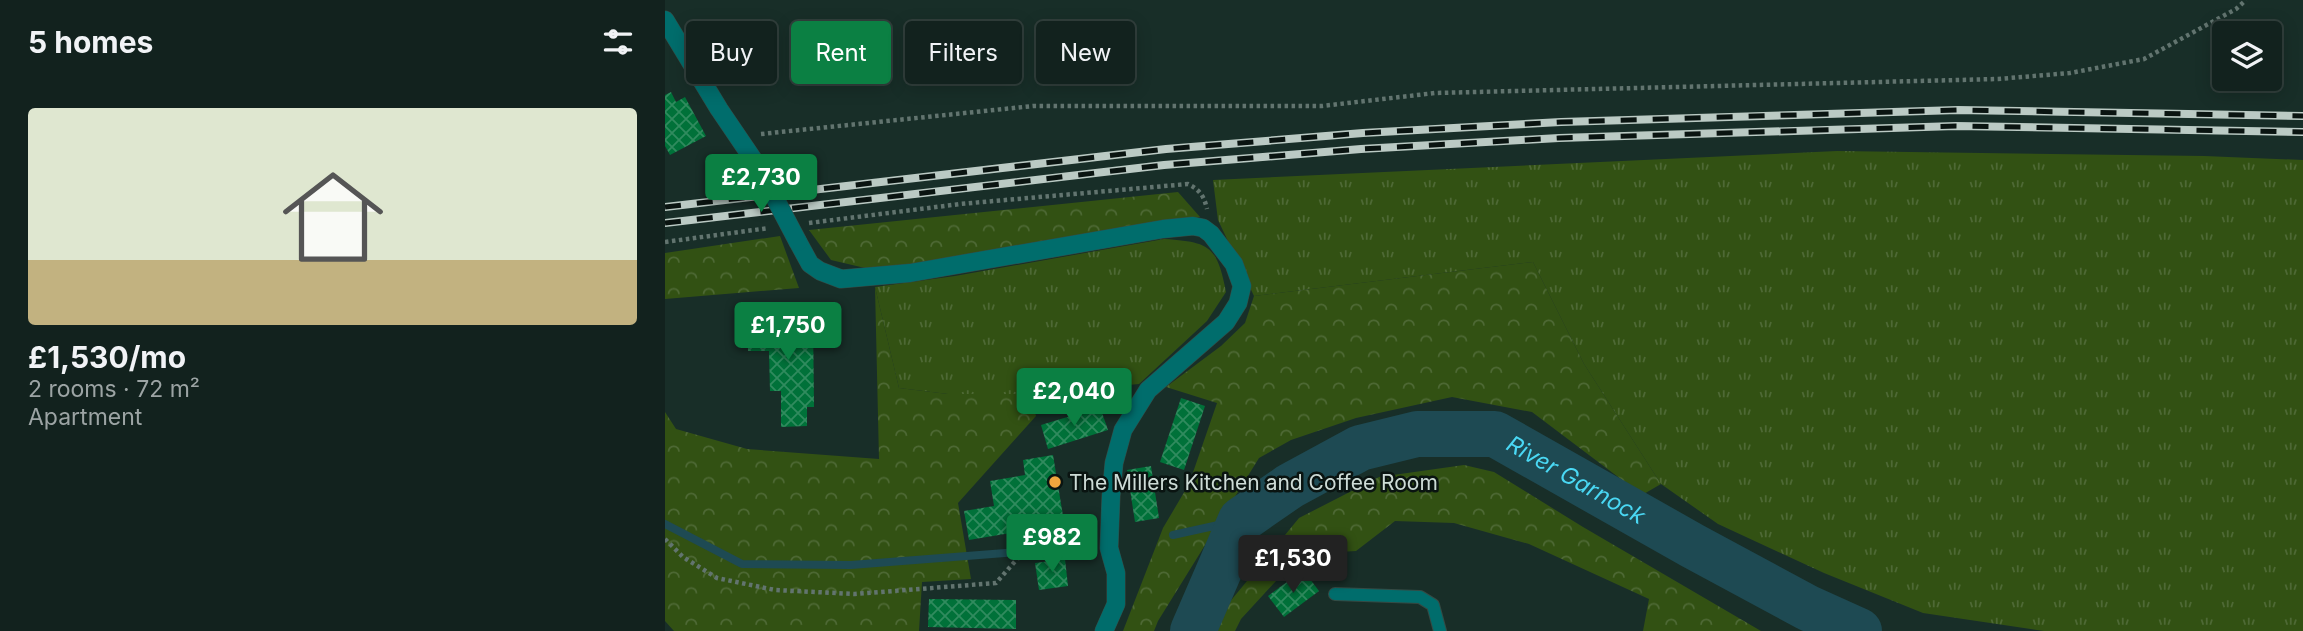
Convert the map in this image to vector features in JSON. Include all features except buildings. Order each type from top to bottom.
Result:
[{"type":"street","points":[[665,20],[719,109],[759,168],[797,234],[810,264],[820,271],[841,279],[910,273],[1193,226],[1203,228],[1211,234],[1234,264],[1241,286],[1238,303],[1226,322],[1148,390],[1123,430],[1114,463],[1109,548],[1115,573],[1116,604],[1104,631]]},
{"type":"lane","points":[[1335,594],[1420,597],[1433,605],[1440,631]]},
{"type":"path","points":[[739,136],[1033,106],[1322,106],[1435,93],[1998,79],[2070,74],[2144,59],[2236,9],[2246,0]]},
{"type":"path","points":[[797,234],[960,204],[1188,184],[1199,189],[1205,199],[1211,234]]},
{"type":"path","points":[[665,242],[770,228]]},
{"type":"path","points":[[665,539],[683,557],[717,578],[775,590],[855,594],[996,583],[1018,558],[1109,548]]},
{"type":"green space","points":[[1837,151],[2303,160],[2303,631],[2044,631],[1923,613],[1824,573],[1718,524],[1661,484],[1584,364],[1533,262],[1254,296],[1218,220],[1213,180]]},
{"type":"green space","points":[[1178,192],[1200,217],[912,265],[865,268],[831,260],[809,230]]},
{"type":"green space","points":[[780,236],[799,288],[665,299],[665,253]]},
{"type":"green space","points":[[1164,239],[1192,242],[1209,249],[1219,265],[1226,292],[1207,321],[1139,384],[1029,394],[948,394],[899,388],[875,287],[955,276]]},
{"type":"green space","points":[[1533,262],[1584,364],[1661,484],[1642,495],[1532,412],[1452,397],[1356,418],[1291,440],[1259,458],[1154,631],[1123,631],[1163,528],[1189,484],[1217,403],[1166,387],[1221,346],[1245,323],[1254,296]]},
{"type":"green space","points":[[875,287],[899,388],[948,394],[1029,394],[1036,416],[958,503],[971,579],[922,582],[919,631],[674,631],[665,621],[665,412],[676,429],[747,449],[879,459]]},
{"type":"green space","points":[[1464,465],[1494,472],[1761,631],[1643,631],[1649,599],[1529,544],[1454,523],[1395,521],[1356,551],[1322,553],[1276,581],[1241,619],[1235,631],[1217,631],[1228,604],[1299,518],[1379,477]]},
{"type":"waterway","name":"River Garnock","points":[[1193,631],[1241,520],[1290,486],[1360,448],[1417,434],[1495,434],[1693,546],[1808,608],[1859,631]]},
{"type":"waterway","points":[[1173,535],[1241,520]]},
{"type":"waterway","points":[[665,524],[742,564],[851,565],[1019,552],[1077,543]]},
{"type":"railway","points":[[665,207],[1166,149],[1363,133],[1561,122],[1958,110],[2303,116]]},
{"type":"railway","points":[[665,223],[1164,165],[1361,149],[1559,138],[1956,126],[2303,132]]},
{"type":"place","name":"The Millers Kitchen and Coffee Room","points":[[1055,482]]}]
